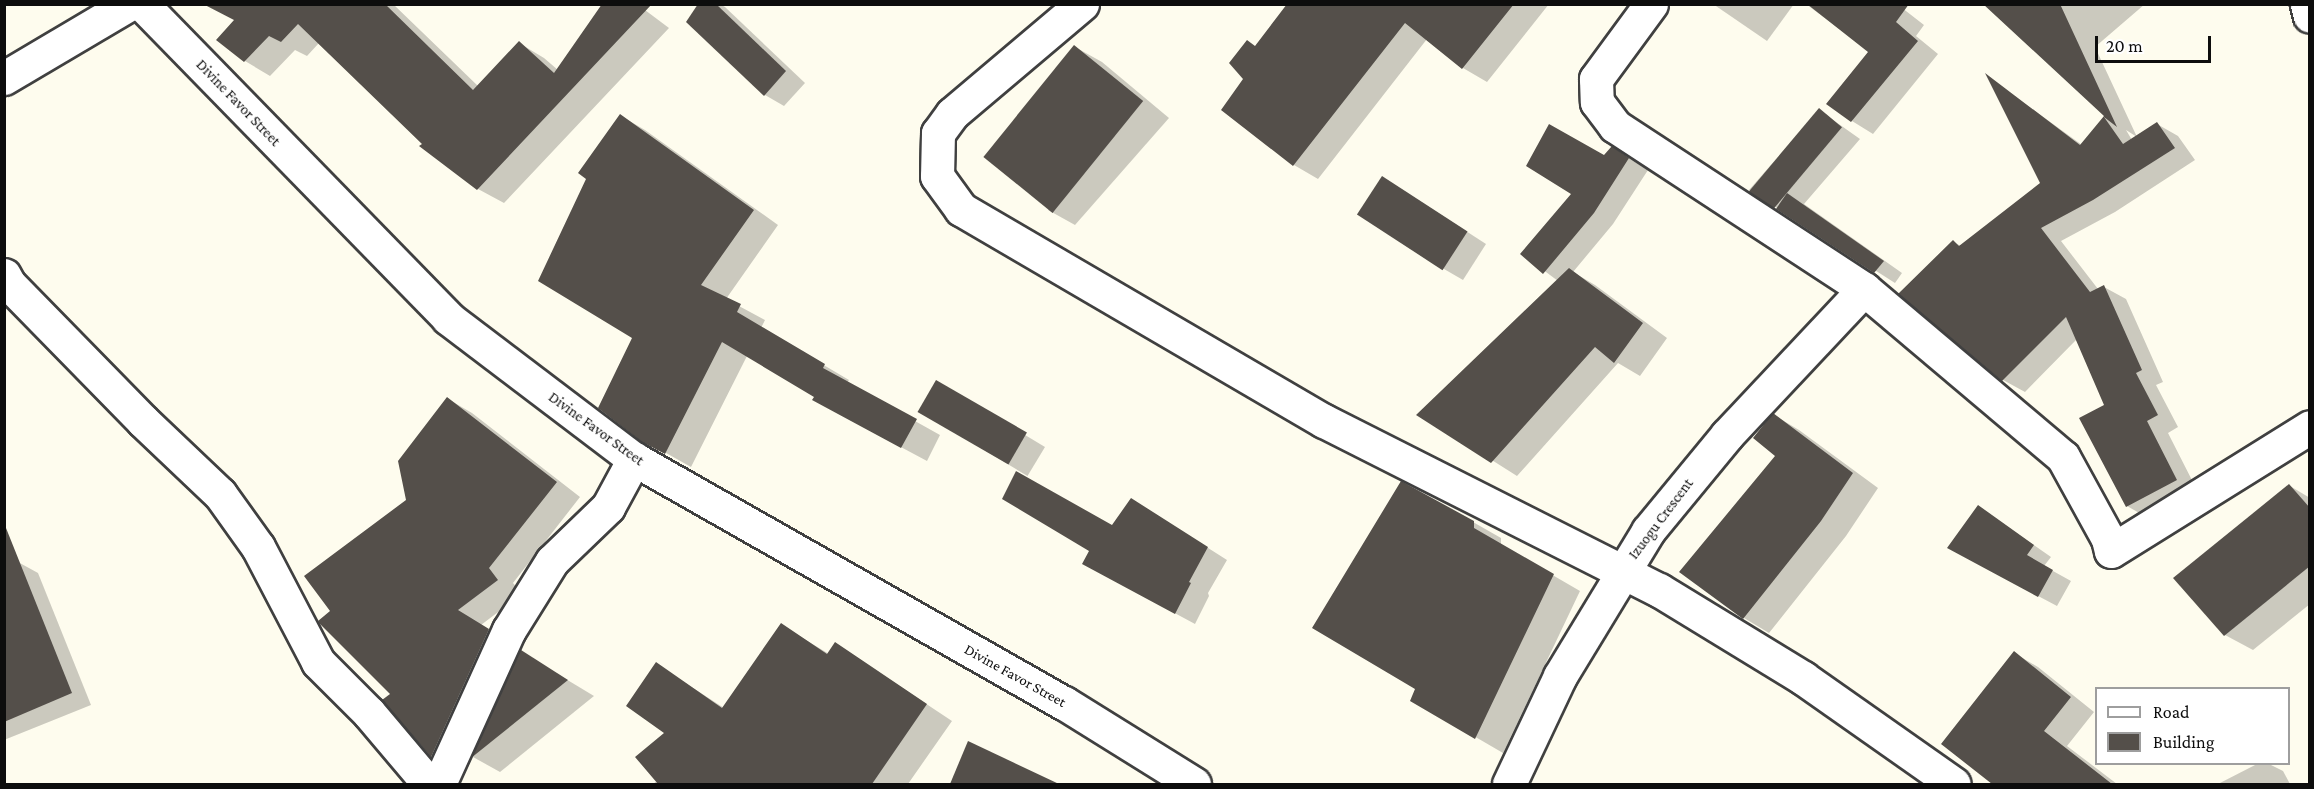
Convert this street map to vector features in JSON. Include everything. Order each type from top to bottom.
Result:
[{"type":"street","points":[[4,78],[129,4]]},
{"type":"street","name":"Divine Favor Street","points":[[142,4],[448,318],[634,459],[1064,704],[1194,784]]},
{"type":"street","points":[[1082,4],[952,114],[938,133],[937,176],[961,209],[1324,421],[1623,571],[1698,613],[1803,678],[1954,784]]},
{"type":"street","points":[[1651,4],[1596,79],[1597,102],[1615,126],[1864,289],[2063,457],[2108,539],[2111,551],[2310,427]]},
{"type":"street","points":[[2307,4],[2310,16]]},
{"type":"street","points":[[4,275],[9,284],[126,404],[220,494],[258,547],[318,662],[369,713],[429,784]]},
{"type":"street","name":"Izuogu Crescent","points":[[1509,784],[1560,676],[1648,531],[1727,435],[1864,289]]},
{"type":"street","points":[[439,784],[509,630],[552,561],[608,507],[634,459]]},
{"type":"building","points":[[203,4],[385,4],[473,90],[519,41],[554,73],[602,4],[652,4],[477,190],[419,146],[422,144],[298,24],[281,42],[269,36],[244,62],[216,40],[234,20]]},
{"type":"building","points":[[698,4],[716,4],[786,71],[764,96],[686,22]]},
{"type":"building","points":[[1287,4],[1514,4],[1462,69],[1405,23],[1293,166],[1221,110],[1243,79],[1229,63],[1247,40],[1255,46]]},
{"type":"building","points":[[1807,4],[1909,4],[1896,22],[1918,41],[1851,122],[1826,104],[1868,52]]},
{"type":"building","points":[[1983,4],[2060,4],[2117,127],[2104,117],[2123,144],[2157,122],[2175,148],[2093,200],[2041,228],[2090,292],[2104,285],[2142,370],[2136,373],[2158,415],[2147,421],[2177,480],[2126,507],[2079,418],[2104,405],[2066,317],[2002,381],[1898,294],[1953,240],[1959,246],[2040,183],[1985,73],[2080,145],[2104,116]]},
{"type":"building","points":[[1074,45],[1143,101],[1053,213],[983,157]]},
{"type":"building","points":[[1819,108],[1842,127],[1772,211],[1749,191]]},
{"type":"building","points":[[620,114],[754,210],[701,285],[741,304],[737,312],[825,364],[823,368],[917,419],[901,448],[812,400],[814,397],[722,342],[665,454],[642,442],[598,408],[632,338],[538,281],[586,179],[578,173]]},
{"type":"building","points":[[1549,124],[1604,155],[1612,146],[1629,158],[1594,213],[1543,274],[1520,254],[1571,194],[1526,166]]},
{"type":"building","points":[[1382,176],[1468,232],[1442,270],[1357,215]]},
{"type":"building","points":[[1787,193],[1884,261],[1874,273],[1776,209]]},
{"type":"building","points":[[1569,268],[1643,323],[1614,363],[1595,347],[1491,463],[1416,415]]},
{"type":"building","points":[[936,380],[1027,432],[1008,465],[918,412]]},
{"type":"building","points":[[447,397],[557,482],[489,568],[498,580],[458,610],[489,629],[431,757],[382,700],[390,694],[319,623],[318,621],[330,611],[304,576],[406,500],[398,461]]},
{"type":"building","points":[[1773,413],[1853,473],[1821,521],[1743,619],[1679,572],[1775,456],[1753,438]]},
{"type":"building","points":[[1016,471],[1112,525],[1131,498],[1208,547],[1175,614],[1082,564],[1089,551],[1002,499]]},
{"type":"building","points":[[1401,481],[1474,521],[1474,528],[1554,574],[1475,739],[1410,701],[1415,689],[1312,628]]},
{"type":"building","points":[[2289,484],[2310,508],[2310,566],[2224,636],[2173,578]]},
{"type":"building","points":[[1978,505],[2034,545],[2027,555],[2053,570],[2038,597],[1947,548]]},
{"type":"building","points":[[6,528],[72,693],[4,722],[4,529]]},
{"type":"building","points":[[781,623],[827,654],[835,642],[927,704],[872,784],[658,784],[635,757],[664,733],[626,706],[656,662],[722,708]]},
{"type":"building","points":[[521,650],[568,680],[471,758]]},
{"type":"building","points":[[2014,651],[2071,697],[2044,731],[2112,784],[1992,784],[1941,744]]},
{"type":"building","points":[[968,741],[1059,784],[950,784]]}]
